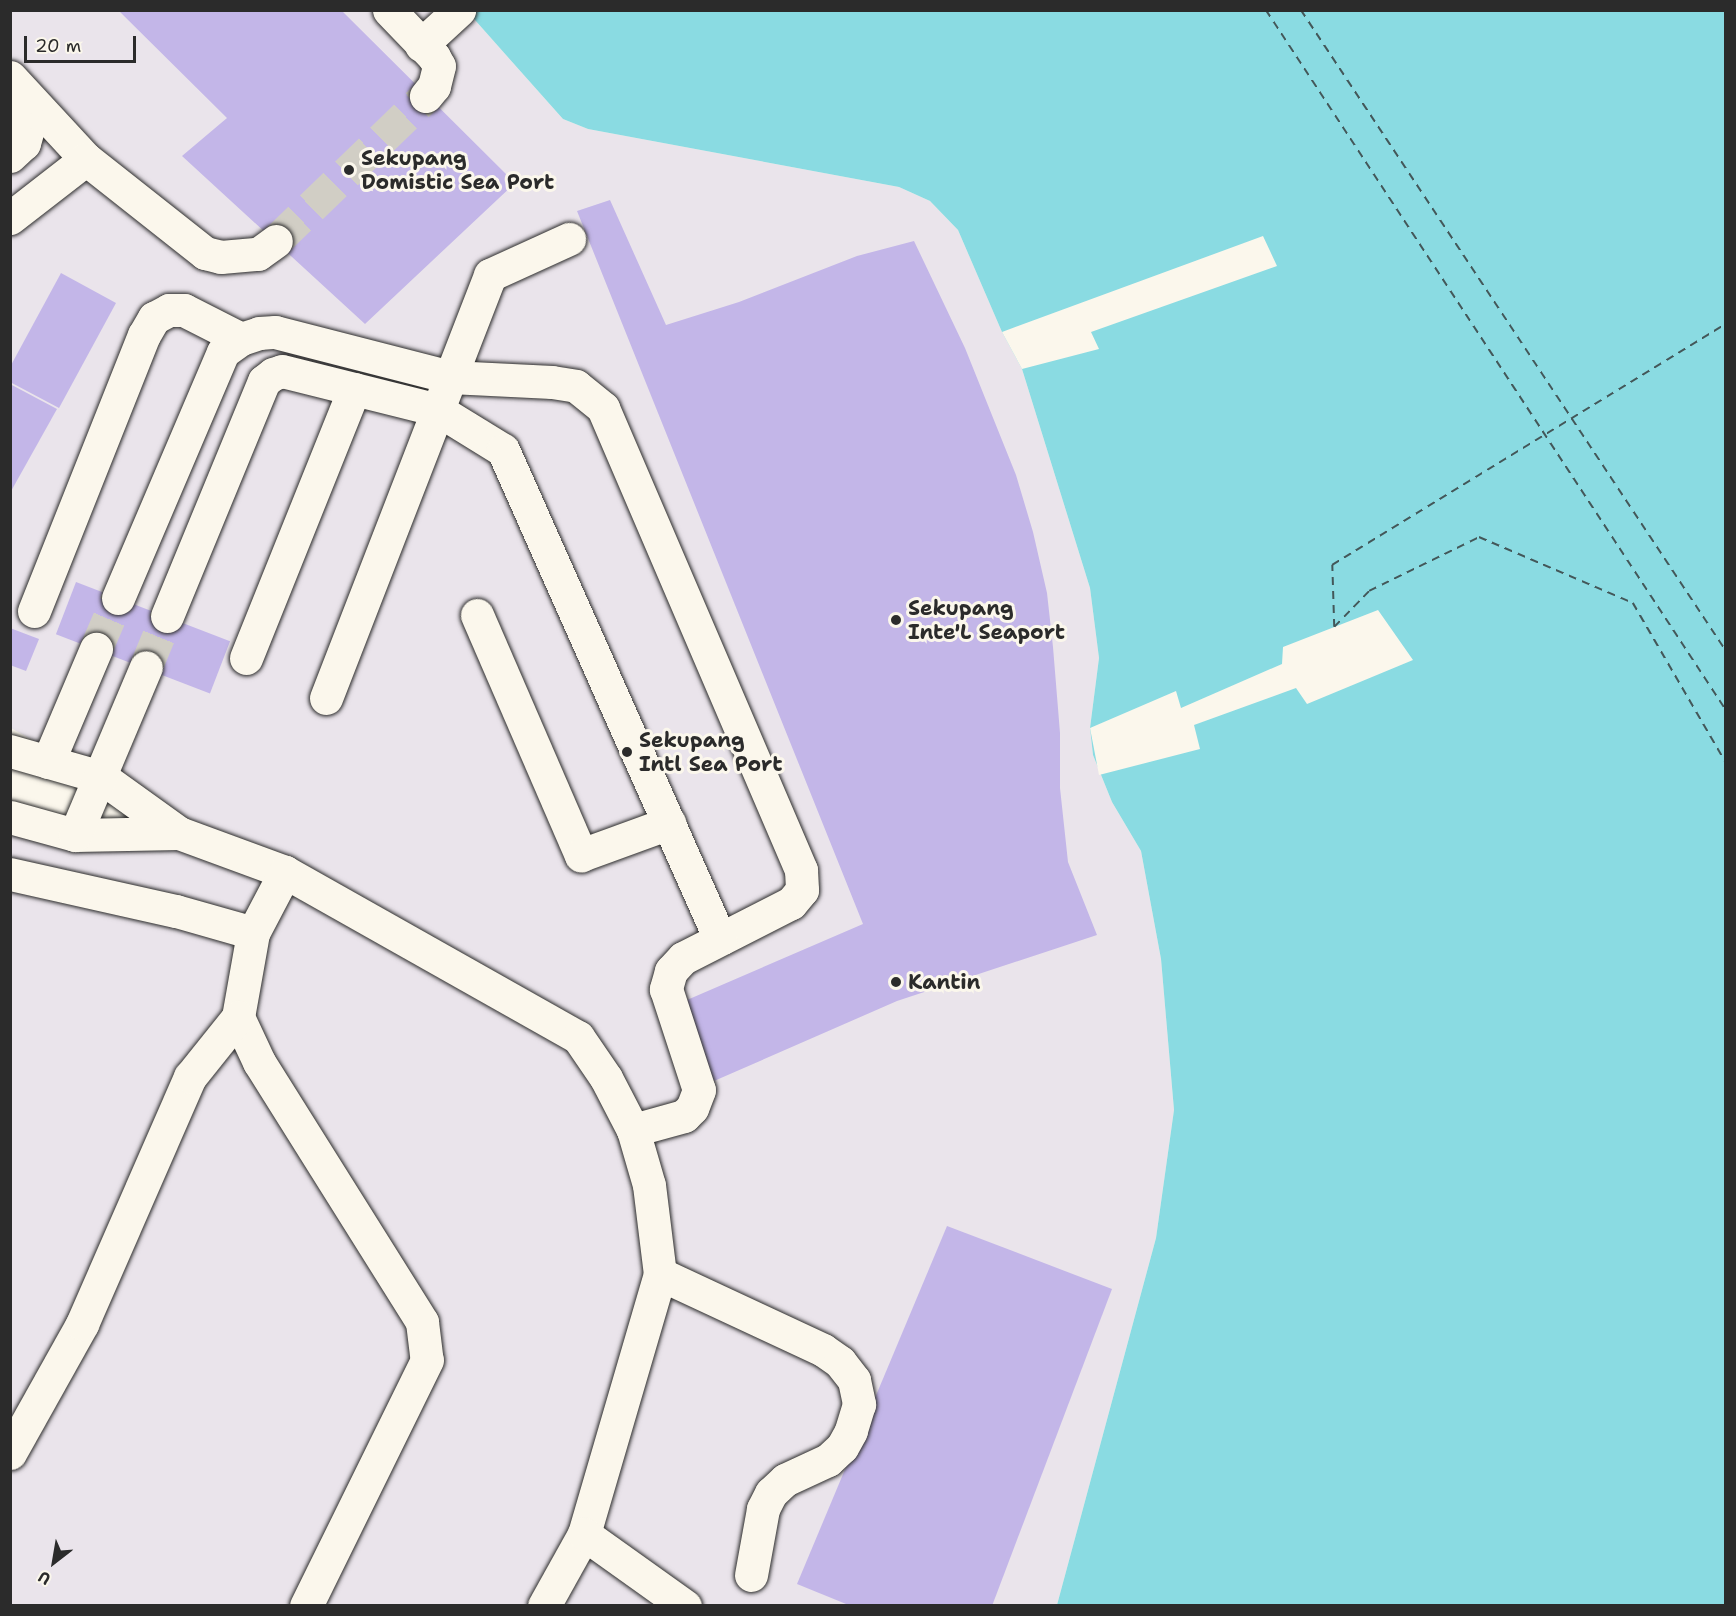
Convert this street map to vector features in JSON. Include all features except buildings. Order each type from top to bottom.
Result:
[{"type":"street","points":[[389,10],[434,57],[439,66],[434,86],[426,96]]},
{"type":"street","points":[[421,45],[459,10]]},
{"type":"street","points":[[10,77],[86,159],[205,253],[221,257],[258,254],[276,241]]},
{"type":"street","points":[[10,99],[27,117],[28,129],[24,143],[10,156]]},
{"type":"street","points":[[10,218],[86,159]]},
{"type":"street","points":[[326,698],[490,275],[569,239]]},
{"type":"street","points":[[34,611],[144,335],[154,318],[169,310],[184,310],[241,339]]},
{"type":"street","points":[[118,598],[223,352],[241,339],[260,333],[275,332],[450,378],[552,382],[576,386],[603,408],[801,870],[802,890],[791,903],[683,958],[670,971],[666,989],[699,1090],[692,1108],[684,1116],[633,1130]]},
{"type":"street","points":[[167,616],[264,381],[282,371],[438,410],[503,450],[720,939]]},
{"type":"street","points":[[246,658],[354,389]]},
{"type":"street","points":[[477,615],[581,855],[669,823]]},
{"type":"street","points":[[48,762],[96,649]]},
{"type":"street","points":[[75,835],[146,667]]},
{"type":"street","points":[[10,751],[100,777],[179,833],[285,872],[578,1037],[606,1078],[633,1130],[650,1185],[660,1274],[584,1534],[544,1605]]},
{"type":"street","points":[[10,817],[75,835],[179,833]]},
{"type":"street","points":[[10,1453],[82,1323],[190,1077],[238,1017],[253,933],[285,872]]},
{"type":"street","points":[[10,874],[176,911],[253,933]]},
{"type":"street","points":[[238,1017],[259,1062],[423,1322],[427,1360],[306,1605]]},
{"type":"street","points":[[660,1274],[824,1350],[840,1362],[854,1380],[859,1404],[851,1431],[842,1447],[828,1460],[785,1480],[771,1493],[763,1509],[751,1575]]},
{"type":"street","points":[[584,1534],[685,1605]]},
{"type":"shaded area","points":[[11,11],[467,11],[563,119],[588,129],[899,187],[930,201],[958,230],[1002,332],[1022,369],[1090,588],[1099,658],[1090,728],[1093,755],[1112,802],[1141,851],[1161,959],[1174,1110],[1156,1238],[1057,1605],[11,1605],[11,811],[226,850],[11,728]]},
{"type":"water","points":[[467,11],[1725,11],[1725,1605],[1057,1605],[1156,1238],[1174,1110],[1161,959],[1141,851],[1112,802],[1093,755],[1090,728],[1099,658],[1090,588],[1022,369],[1002,332],[958,230],[930,201],[899,187],[588,129],[563,119]]},
{"type":"pier","points":[[1263,236],[1277,266],[1091,332],[1099,349],[1022,369],[1002,332]]},
{"type":"pier","points":[[1378,610],[1413,660],[1307,704],[1296,688],[1194,725],[1200,749],[1099,775],[1090,728],[1176,691],[1181,708],[1282,664],[1283,647]]},
{"type":"ferry route","points":[[1266,10],[1726,710]]},
{"type":"ferry route","points":[[1301,10],[1726,651]]},
{"type":"ferry route","points":[[1334,627],[1332,565],[1726,324]]},
{"type":"ferry route","points":[[1334,627],[1369,591],[1479,537],[1633,603],[1726,763]]},
{"type":"tunnel","points":[[276,241],[426,96]]},
{"type":"tunnel","points":[[96,649],[118,598]]},
{"type":"tunnel","points":[[146,667],[167,616]]},
{"type":"place","name":"Sekupang Domistic Sea Port","points":[[349,170]]},
{"type":"place","name":"Sekupang Inte'L Seaport","points":[[896,620]]},
{"type":"place","name":"Sekupang Intl Sea Port","points":[[627,752]]},
{"type":"place","name":"Kantin","points":[[896,982]]}]
